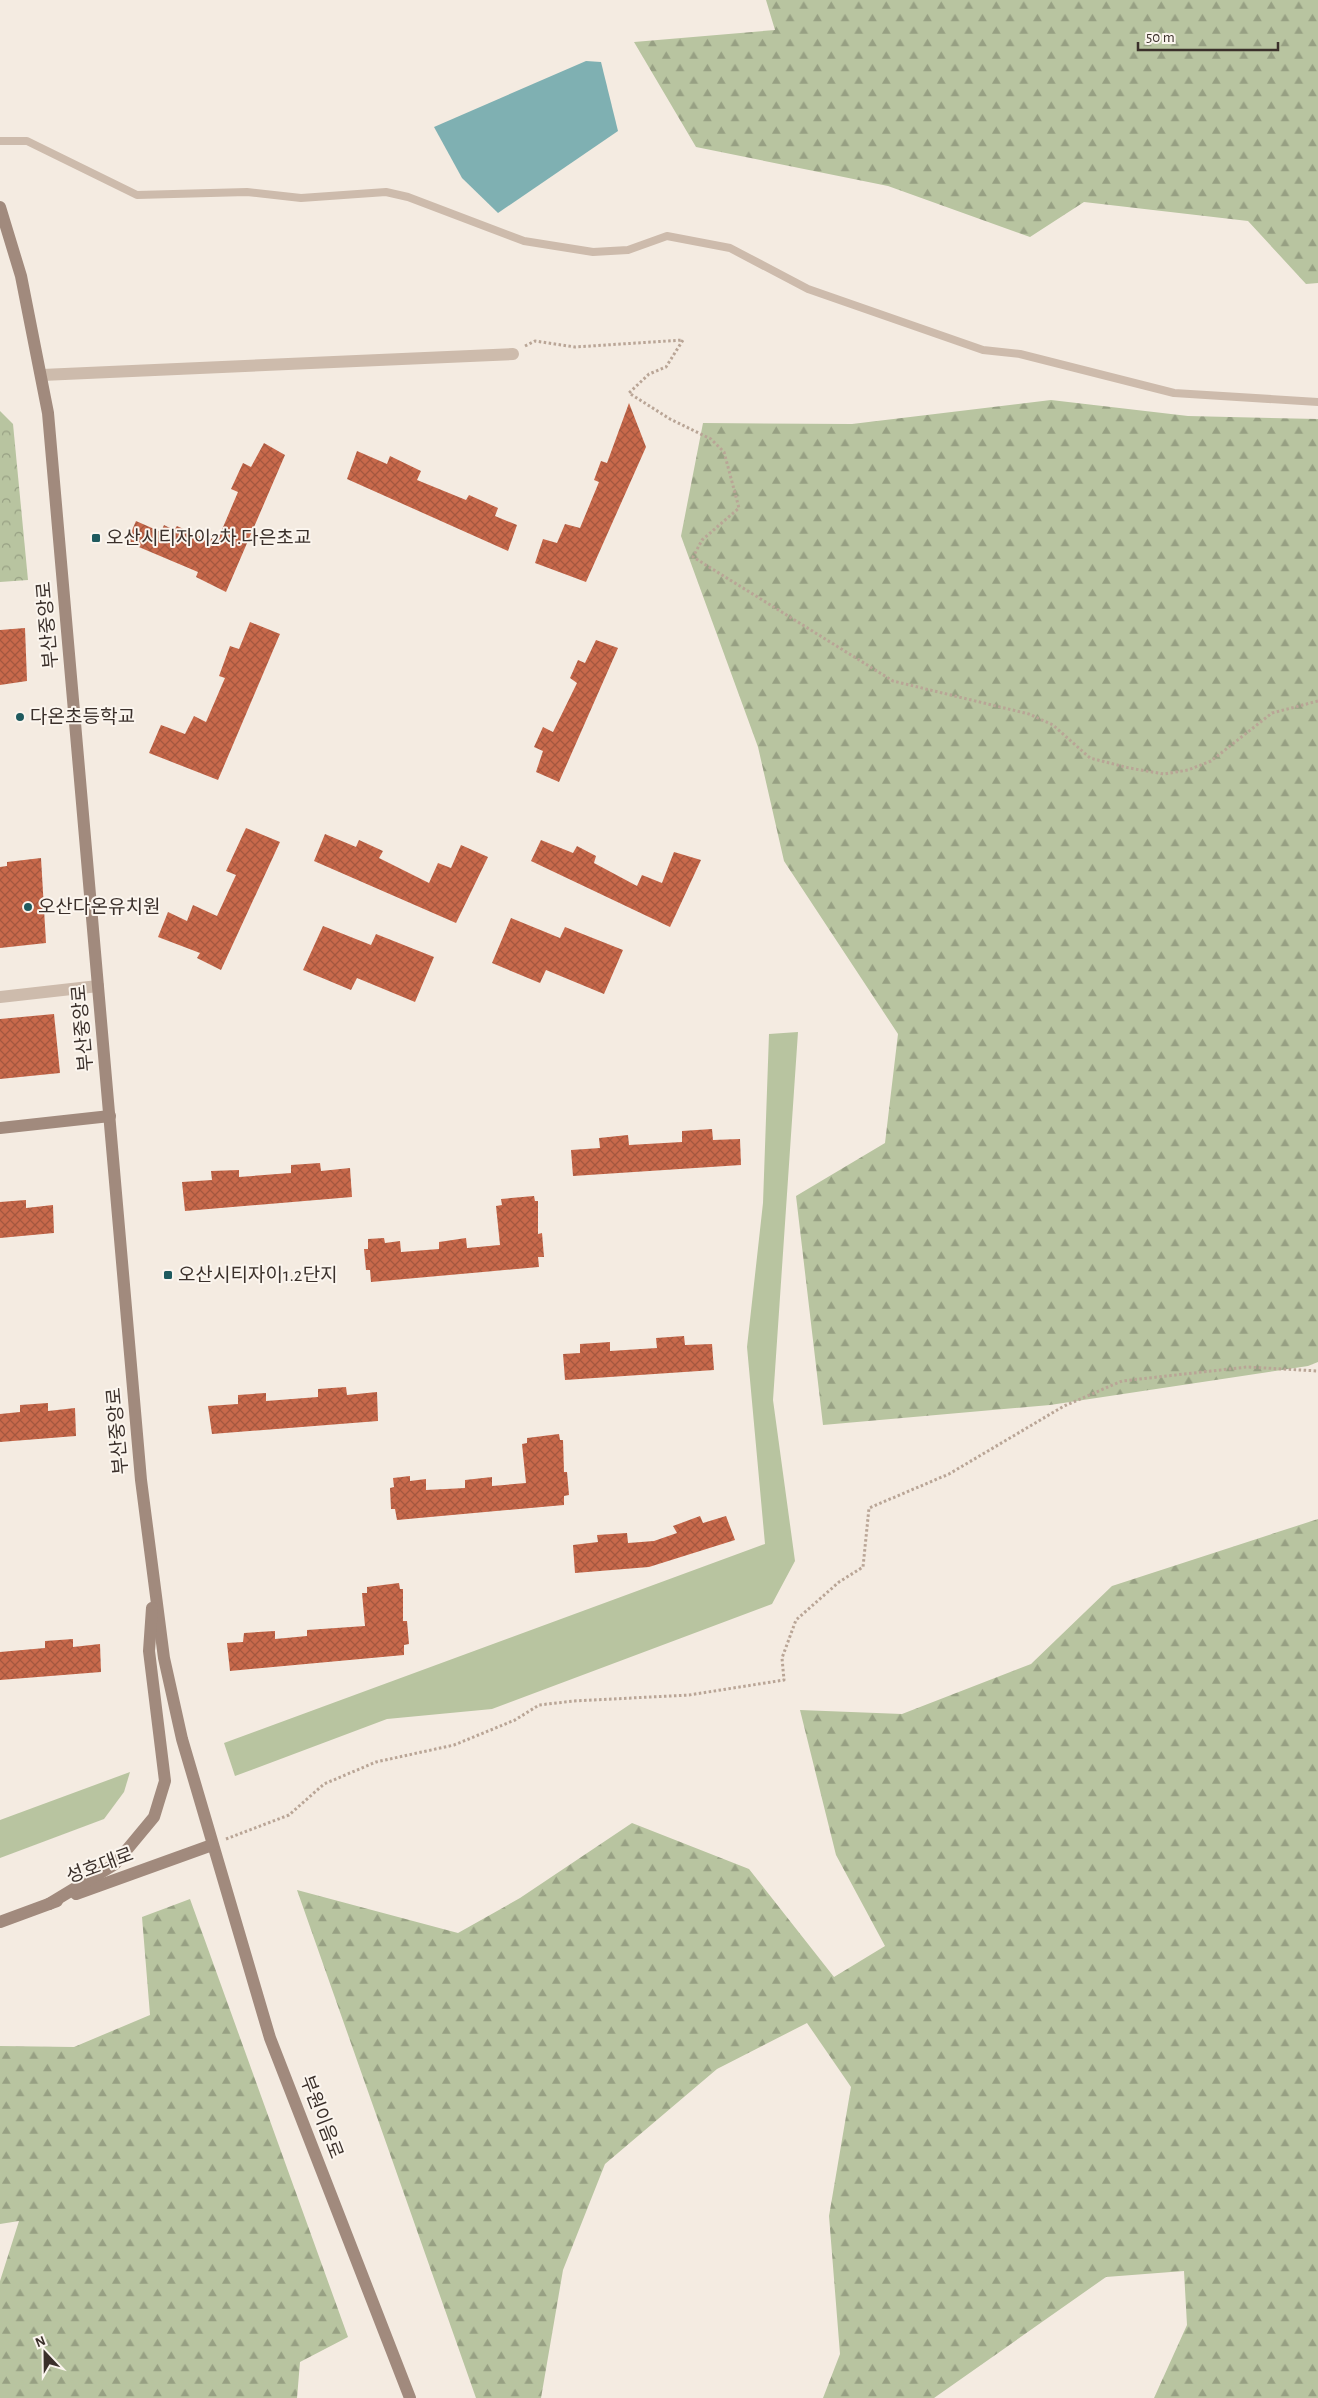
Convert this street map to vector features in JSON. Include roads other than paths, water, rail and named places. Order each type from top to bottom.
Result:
[{"type":"street","name":"부산중앙로","points":[[0,207],[21,276],[48,413],[142,1480],[154,1581],[164,1658],[182,1739],[212,1845]]},
{"type":"street","points":[[42,375],[513,354]]},
{"type":"street","points":[[0,996],[98,986]]},
{"type":"street","points":[[0,1128],[110,1116]]},
{"type":"street","points":[[49,1904],[115,1864],[154,1817],[165,1781],[149,1651],[154,1581]]},
{"type":"street","name":"성호대로","points":[[0,1922],[212,1845]]},
{"type":"street","name":"부원이음로","points":[[212,1845],[270,2038],[410,2398]]},
{"type":"lane","points":[[0,141],[27,141],[137,196],[246,192],[301,198],[386,192],[408,197],[524,241],[593,252],[628,250],[667,236],[730,248],[808,289],[983,350],[1020,354],[1174,393],[1318,402]]},
{"type":"water","points":[[586,61],[601,62],[618,131],[498,213],[462,178],[434,127]]},
{"type":"place","name":"오산시티자이2차.다은초교","points":[[96,538]]},
{"type":"place","name":"다온초등학교","points":[[20,717]]},
{"type":"place","name":"오산다온유치원","points":[[28,907]]},
{"type":"place","name":"오산시티자이1.2단지","points":[[168,1275]]}]
